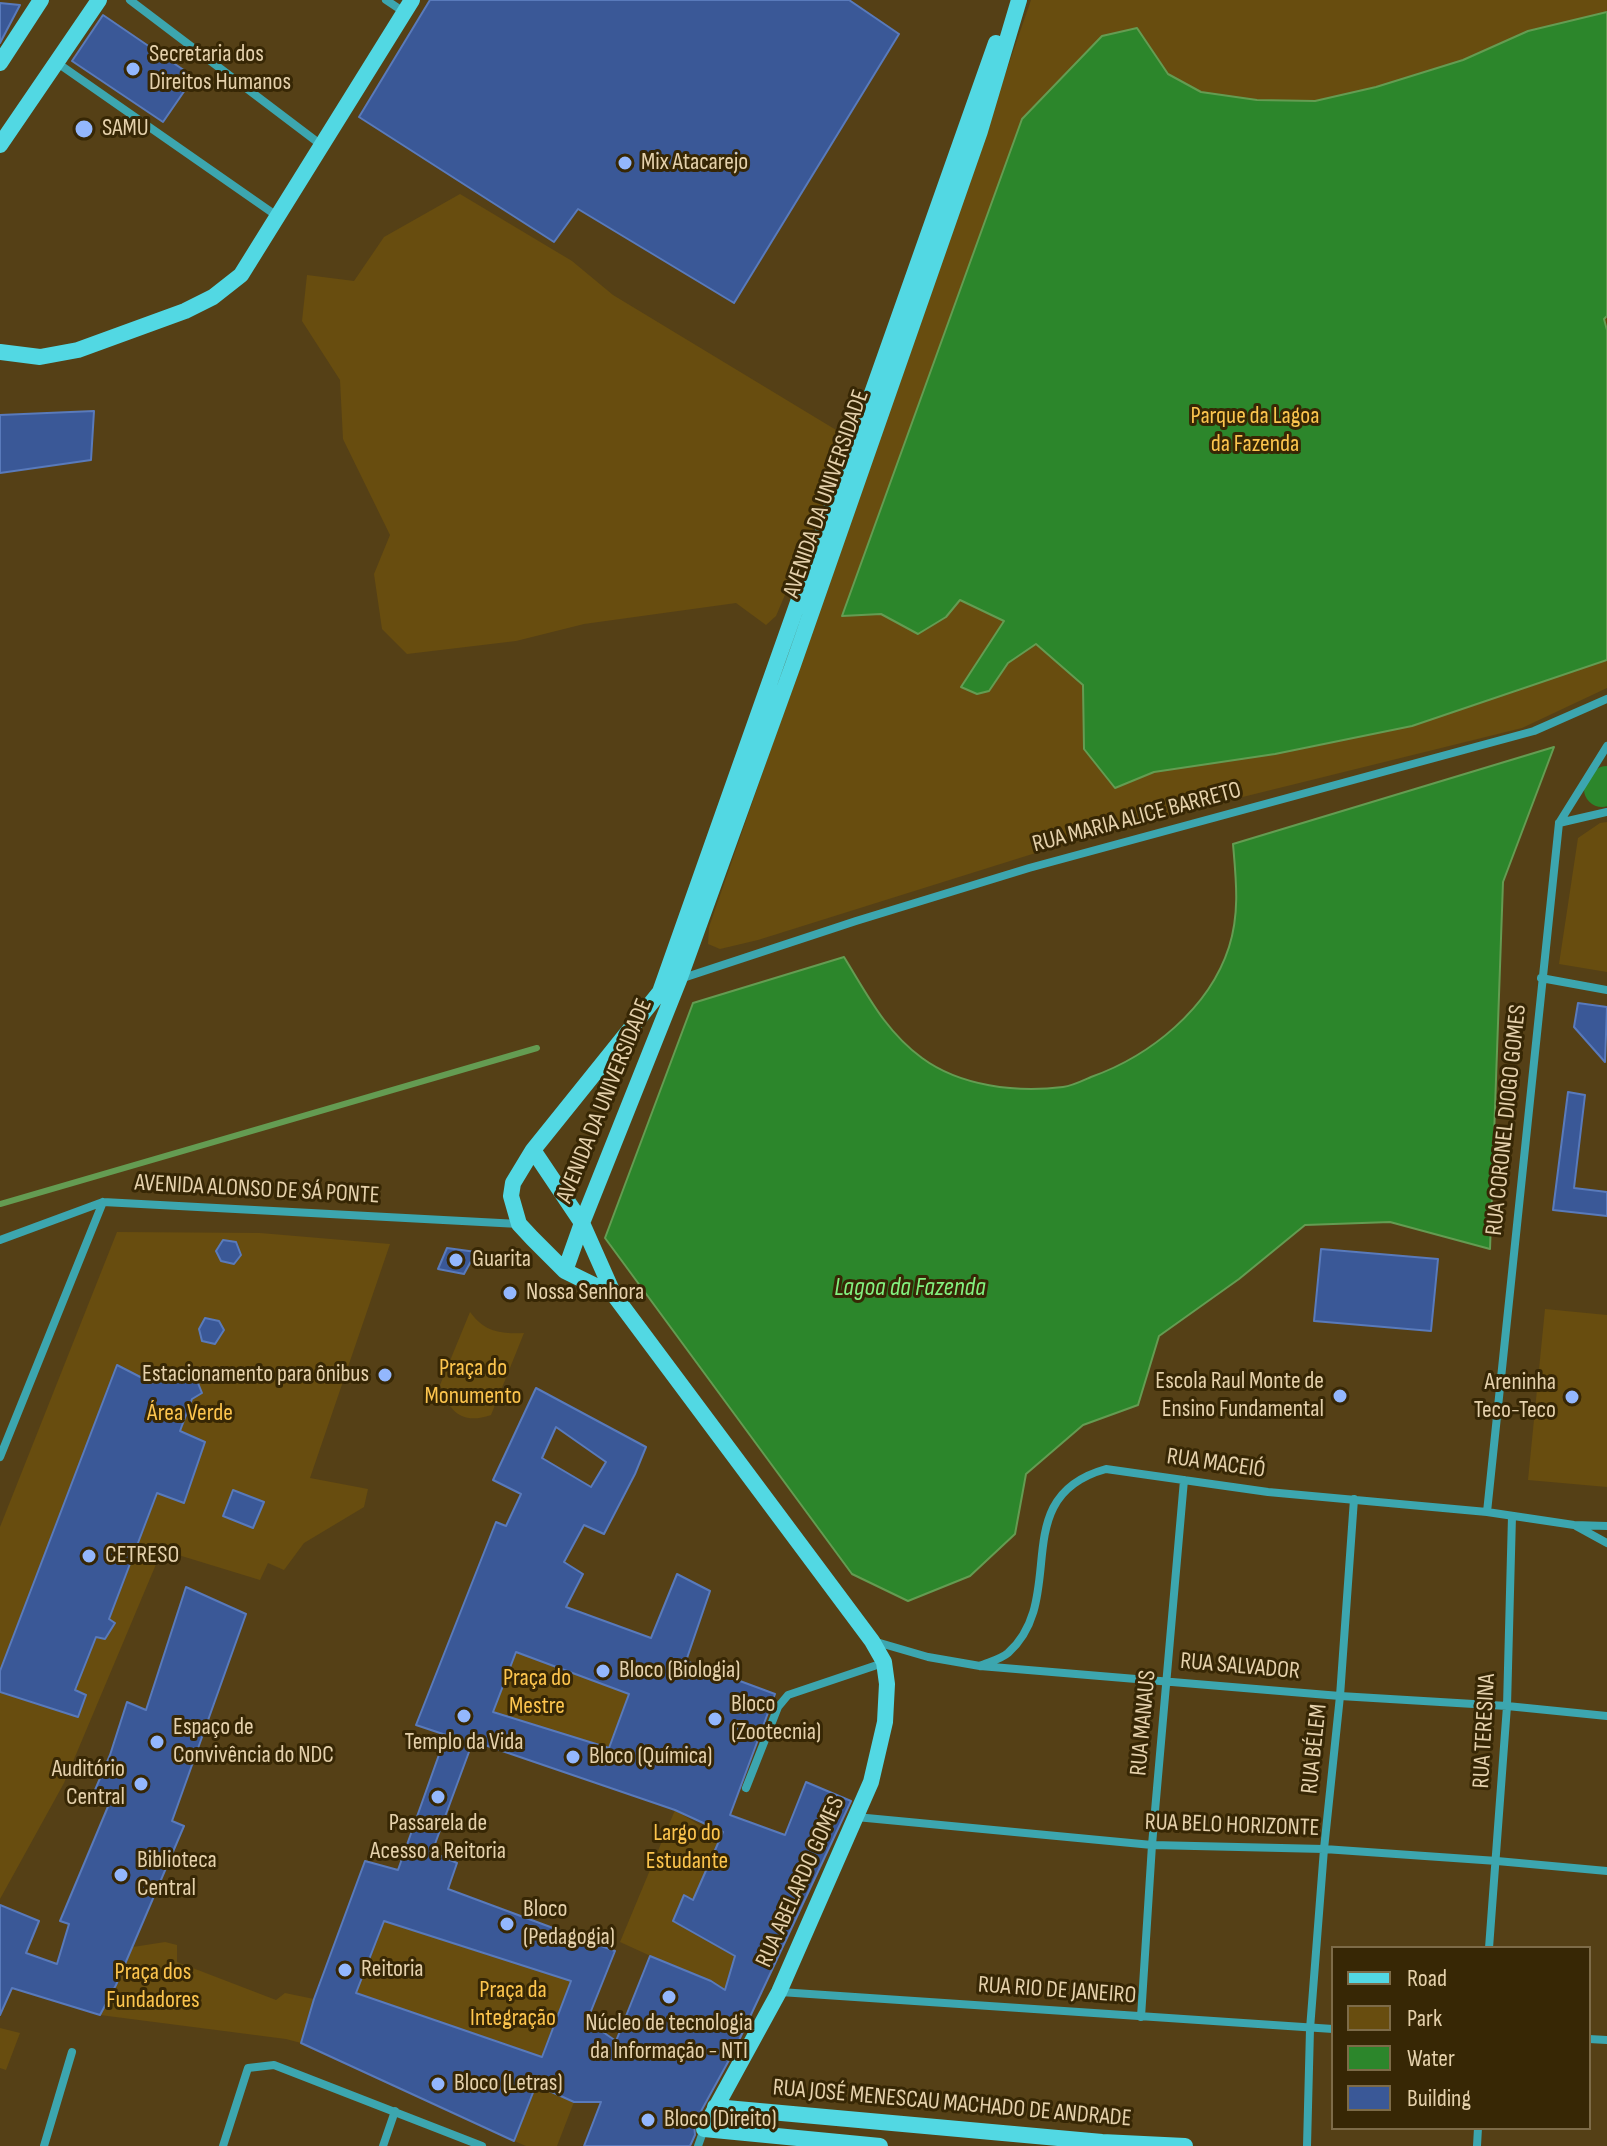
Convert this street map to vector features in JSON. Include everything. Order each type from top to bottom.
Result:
[{"type":"main road","points":[[0,63],[41,0]]},
{"type":"main road","points":[[0,145],[99,0]]},
{"type":"main road","name":"AVENIDA DA UNIVERSIDADE","points":[[519,1224],[511,1196],[513,1183],[533,1150],[660,992],[1011,0]]},
{"type":"main road","name":"AVENIDA DA UNIVERSIDADE","points":[[614,1295],[582,1223],[679,980],[793,665],[975,146],[1019,0]]},
{"type":"main road","points":[[0,352],[40,357],[78,350],[146,326],[213,297],[241,275],[408,6]]},
{"type":"main road","points":[[533,1150],[582,1223],[565,1271]]},
{"type":"main road","points":[[519,1224],[565,1271],[614,1295]]},
{"type":"main road","name":"RUA ABELARDO GOMES","points":[[614,1295],[872,1641],[884,1662],[887,1684],[885,1722],[871,1782],[779,1992],[704,2129]]},
{"type":"main road","name":"RUA JOSÉ MENESCAU MACHADO DE ANDRADE","points":[[715,2107],[1102,2142],[1185,2146]]},
{"type":"main road","name":"RUA JOSÉ MENESCAU MACHADO DE ANDRADE","points":[[704,2129],[880,2146]]},
{"type":"street","points":[[130,0],[320,144]]},
{"type":"street","points":[[386,0],[408,6]]},
{"type":"street","points":[[56,62],[278,216]]},
{"type":"street","name":"RUA MARIA ALICE BARRETO","points":[[679,980],[1029,868],[1534,731],[1607,699]]},
{"type":"street","name":"RUA CORONEL DIOGO GOMES","points":[[1487,1512],[1559,823],[1607,746]]},
{"type":"street","points":[[1559,823],[1607,812]]},
{"type":"street","points":[[1541,978],[1607,990]]},
{"type":"street","points":[[0,1457],[103,1202]]},
{"type":"street","name":"AVENIDA ALONSO DE SÁ PONTE","points":[[0,1240],[103,1202],[519,1224]]},
{"type":"street","name":"RUA MACEIÓ","points":[[980,1666],[1006,1656],[1022,1638],[1032,1616],[1049,1518],[1055,1501],[1068,1486],[1086,1475],[1106,1469],[1268,1492],[1607,1526]]},
{"type":"street","name":"RUA MANAUS","points":[[1141,2017],[1152,1845],[1184,1480]]},
{"type":"street","name":"RUA BÉLEM","points":[[1307,2146],[1310,2029],[1354,1499]]},
{"type":"street","name":"RUA TERESINA","points":[[1489,1946],[1507,1706],[1512,1516]]},
{"type":"street","name":"RUA MACEIÓ","points":[[1574,1525],[1607,1543]]},
{"type":"street","name":"RUA SALVADOR","points":[[872,1641],[928,1657],[980,1666],[1607,1716]]},
{"type":"street","points":[[746,1788],[778,1707],[788,1695],[884,1662]]},
{"type":"street","name":"RUA BELO HORIZONTE","points":[[856,1817],[1152,1845],[1324,1849],[1607,1871]]},
{"type":"street","name":"RUA RIO DE JANEIRO","points":[[779,1992],[1331,2029]]},
{"type":"street","points":[[44,2146],[72,2052]]},
{"type":"street","points":[[223,2146],[248,2068],[274,2065],[482,2146]]},
{"type":"street","points":[[383,2146],[395,2111]]},
{"type":"street","points":[[825,2117],[825,2143]]},
{"type":"street","points":[[698,2146],[704,2129]]},
{"type":"green space","name":"Parque da Lagoa da Fazenda","points":[[1031,0],[1607,0],[1607,688],[1522,728],[1109,830],[758,940],[720,949],[708,944],[709,927]]},
{"type":"green space","points":[[460,194],[572,261],[613,295],[851,439],[776,616],[766,625],[736,603],[584,624],[516,641],[407,654],[382,629],[374,574],[390,535],[343,439],[340,380],[302,321],[307,275],[354,281],[384,237]]},
{"type":"green space","points":[[1607,822],[1607,972],[1559,964],[1578,838],[1600,823]]},
{"type":"green space","name":"Área Verde","points":[[117,1232],[260,1233],[390,1244],[310,1478],[368,1489],[364,1507],[304,1543],[284,1570],[268,1563],[260,1580],[162,1550],[64,1783],[0,1899],[0,1527]]},
{"type":"green space","name":"Areninha Teco-Teco","points":[[1545,1309],[1607,1315],[1607,1487],[1528,1480]]},
{"type":"green space","name":"Praça do Monumento","points":[[470,1312],[481,1324],[494,1330],[524,1333],[491,1415],[481,1418],[458,1414],[452,1409],[440,1385]]},
{"type":"green space","name":"Praça do Mestre","points":[[516,1652],[629,1694],[609,1748],[493,1712]]},
{"type":"green space","name":"Largo do Estudante","points":[[675,1810],[720,1838],[693,1900],[683,1896],[673,1921],[735,1956],[725,1990],[620,1942]]},
{"type":"green space","name":"Praça da Integração","points":[[384,1921],[571,1981],[541,2057],[356,1993]]},
{"type":"green space","name":"Praça dos Fundadores","points":[[165,1942],[177,1945],[177,1962],[276,2000],[285,1993],[314,1999],[301,2043],[100,2015],[133,1947]]},
{"type":"green space","points":[[0,2028],[20,2033],[6,2070],[0,2068]]},
{"type":"green space","points":[[536,2085],[574,2102],[557,2146],[526,2146],[514,2141]]},
{"type":"water","name":"Parque da Lagoa da Fazenda","points":[[1607,12],[1607,316],[1604,319],[1607,330],[1607,660],[1412,726],[1275,754],[1154,772],[1115,788],[1084,749],[1083,685],[1036,644],[1008,663],[989,691],[977,694],[961,687],[1004,621],[960,600],[946,617],[918,634],[881,614],[842,616],[1022,119],[1102,36],[1137,28],[1168,74],[1201,92],[1257,100],[1315,101],[1376,87],[1463,60],[1528,31]]},
{"type":"water","name":"Lagoa da Fazenda","points":[[1554,747],[1503,882],[1490,1249],[1390,1222],[1305,1225],[1239,1279],[1159,1336],[1138,1405],[1083,1425],[1026,1474],[1015,1534],[970,1576],[908,1601],[852,1574],[605,1238],[693,1003],[844,957],[897,1036],[937,1068],[971,1081],[1008,1088],[1070,1086],[1135,1057],[1175,1027],[1207,991],[1220,970],[1235,921],[1233,844]]},
{"type":"building","name":"Mix Atacarejo","points":[[430,0],[849,0],[899,34],[734,303],[578,209],[554,242],[359,117]]},
{"type":"building","points":[[0,3],[20,5],[0,43]]},
{"type":"building","name":"Secretaria dos Direitos Humanos","points":[[103,15],[194,77],[163,122],[72,61]]},
{"type":"building","points":[[94,411],[91,460],[0,473],[0,415]]},
{"type":"building","points":[[1578,1003],[1607,1007],[1605,1062],[1574,1027]]},
{"type":"building","points":[[1568,1092],[1585,1095],[1574,1188],[1607,1192],[1607,1216],[1553,1210]]},
{"type":"building","points":[[223,1240],[236,1242],[241,1255],[234,1264],[221,1261],[216,1251]]},
{"type":"building","name":"Guarita","points":[[447,1248],[476,1252],[464,1274],[438,1269]]},
{"type":"building","points":[[1321,1249],[1438,1259],[1431,1331],[1314,1321]]},
{"type":"building","points":[[205,1318],[219,1321],[224,1330],[215,1344],[202,1341],[199,1329]]},
{"type":"building","name":"CETRESO","points":[[117,1365],[152,1383],[192,1368],[202,1393],[192,1399],[180,1431],[205,1442],[184,1503],[157,1493],[109,1619],[115,1623],[105,1639],[96,1637],[75,1690],[86,1695],[78,1717],[0,1692],[0,1671]]},
{"type":"building","points":[[536,1388],[646,1447],[604,1534],[584,1525],[564,1562],[583,1574],[566,1607],[651,1638],[677,1574],[710,1591],[686,1661],[775,1694],[730,1815],[785,1835],[806,1782],[851,1801],[734,2051],[694,2124],[695,2135],[690,2146],[584,2146],[601,2102],[574,2102],[536,2085],[514,2141],[301,2043],[365,1861],[398,1870],[446,1735],[416,1725],[496,1522],[506,1526],[521,1494],[493,1480]],"holes":[[[556,1427],[606,1462],[591,1487],[542,1458]],[[516,1652],[629,1694],[609,1748],[493,1712]],[[473,1741],[675,1810],[723,1832],[693,1900],[684,1895],[673,1921],[735,1956],[725,1990],[711,1981],[650,1956],[616,2041],[587,2021],[615,1951],[448,1889],[457,1863],[432,1852]],[[384,1921],[571,1981],[542,2057],[356,1993]]]},
{"type":"building","points":[[233,1490],[264,1502],[253,1528],[223,1516]]},
{"type":"building","points":[[186,1587],[246,1614],[172,1821],[184,1826],[116,1985],[100,2015],[12,1988],[0,2015],[0,1905],[39,1921],[26,1953],[57,1964],[69,1924],[60,1921],[112,1797],[95,1790],[127,1702],[146,1710]]},
{"type":"waterway","points":[[1602,789],[1607,784]]},
{"type":"waterway","points":[[0,1204],[537,1048]]},
{"type":"place","name":"Secretaria dos Direitos Humanos","points":[[133,69]]},
{"type":"place","name":"SAMU","points":[[84,129]]},
{"type":"place","name":"Mix Atacarejo","points":[[625,163]]},
{"type":"place","name":"Guarita","points":[[456,1260]]},
{"type":"place","name":"Nossa Senhora","points":[[510,1293]]},
{"type":"place","name":"Estacionamento para ônibus","points":[[385,1375]]},
{"type":"place","name":"Escola Raul Monte de Ensino Fundamental","points":[[1340,1396]]},
{"type":"place","name":"Areninha Teco-Teco","points":[[1572,1397]]},
{"type":"place","name":"CETRESO","points":[[89,1556]]},
{"type":"place","name":"Bloco (Biologia)","points":[[603,1671]]},
{"type":"place","name":"Templo da Vida","points":[[464,1716]]},
{"type":"place","name":"Bloco (Zootecnia)","points":[[715,1719]]},
{"type":"place","name":"Espaço de Convivência do NDC","points":[[157,1742]]},
{"type":"place","name":"Bloco (Química)","points":[[573,1757]]},
{"type":"place","name":"Auditório Central","points":[[141,1784]]},
{"type":"place","name":"Passarela de Acesso a Reitoria","points":[[438,1797]]},
{"type":"place","name":"Biblioteca Central","points":[[121,1875]]},
{"type":"place","name":"Bloco (Pedagogia)","points":[[507,1924]]},
{"type":"place","name":"Reitoria","points":[[345,1970]]},
{"type":"place","name":"Núcleo de tecnologia da Informação - NTI","points":[[669,1997]]},
{"type":"place","name":"Bloco (Letras)","points":[[438,2084]]},
{"type":"place","name":"Bloco (Direito)","points":[[648,2120]]}]
